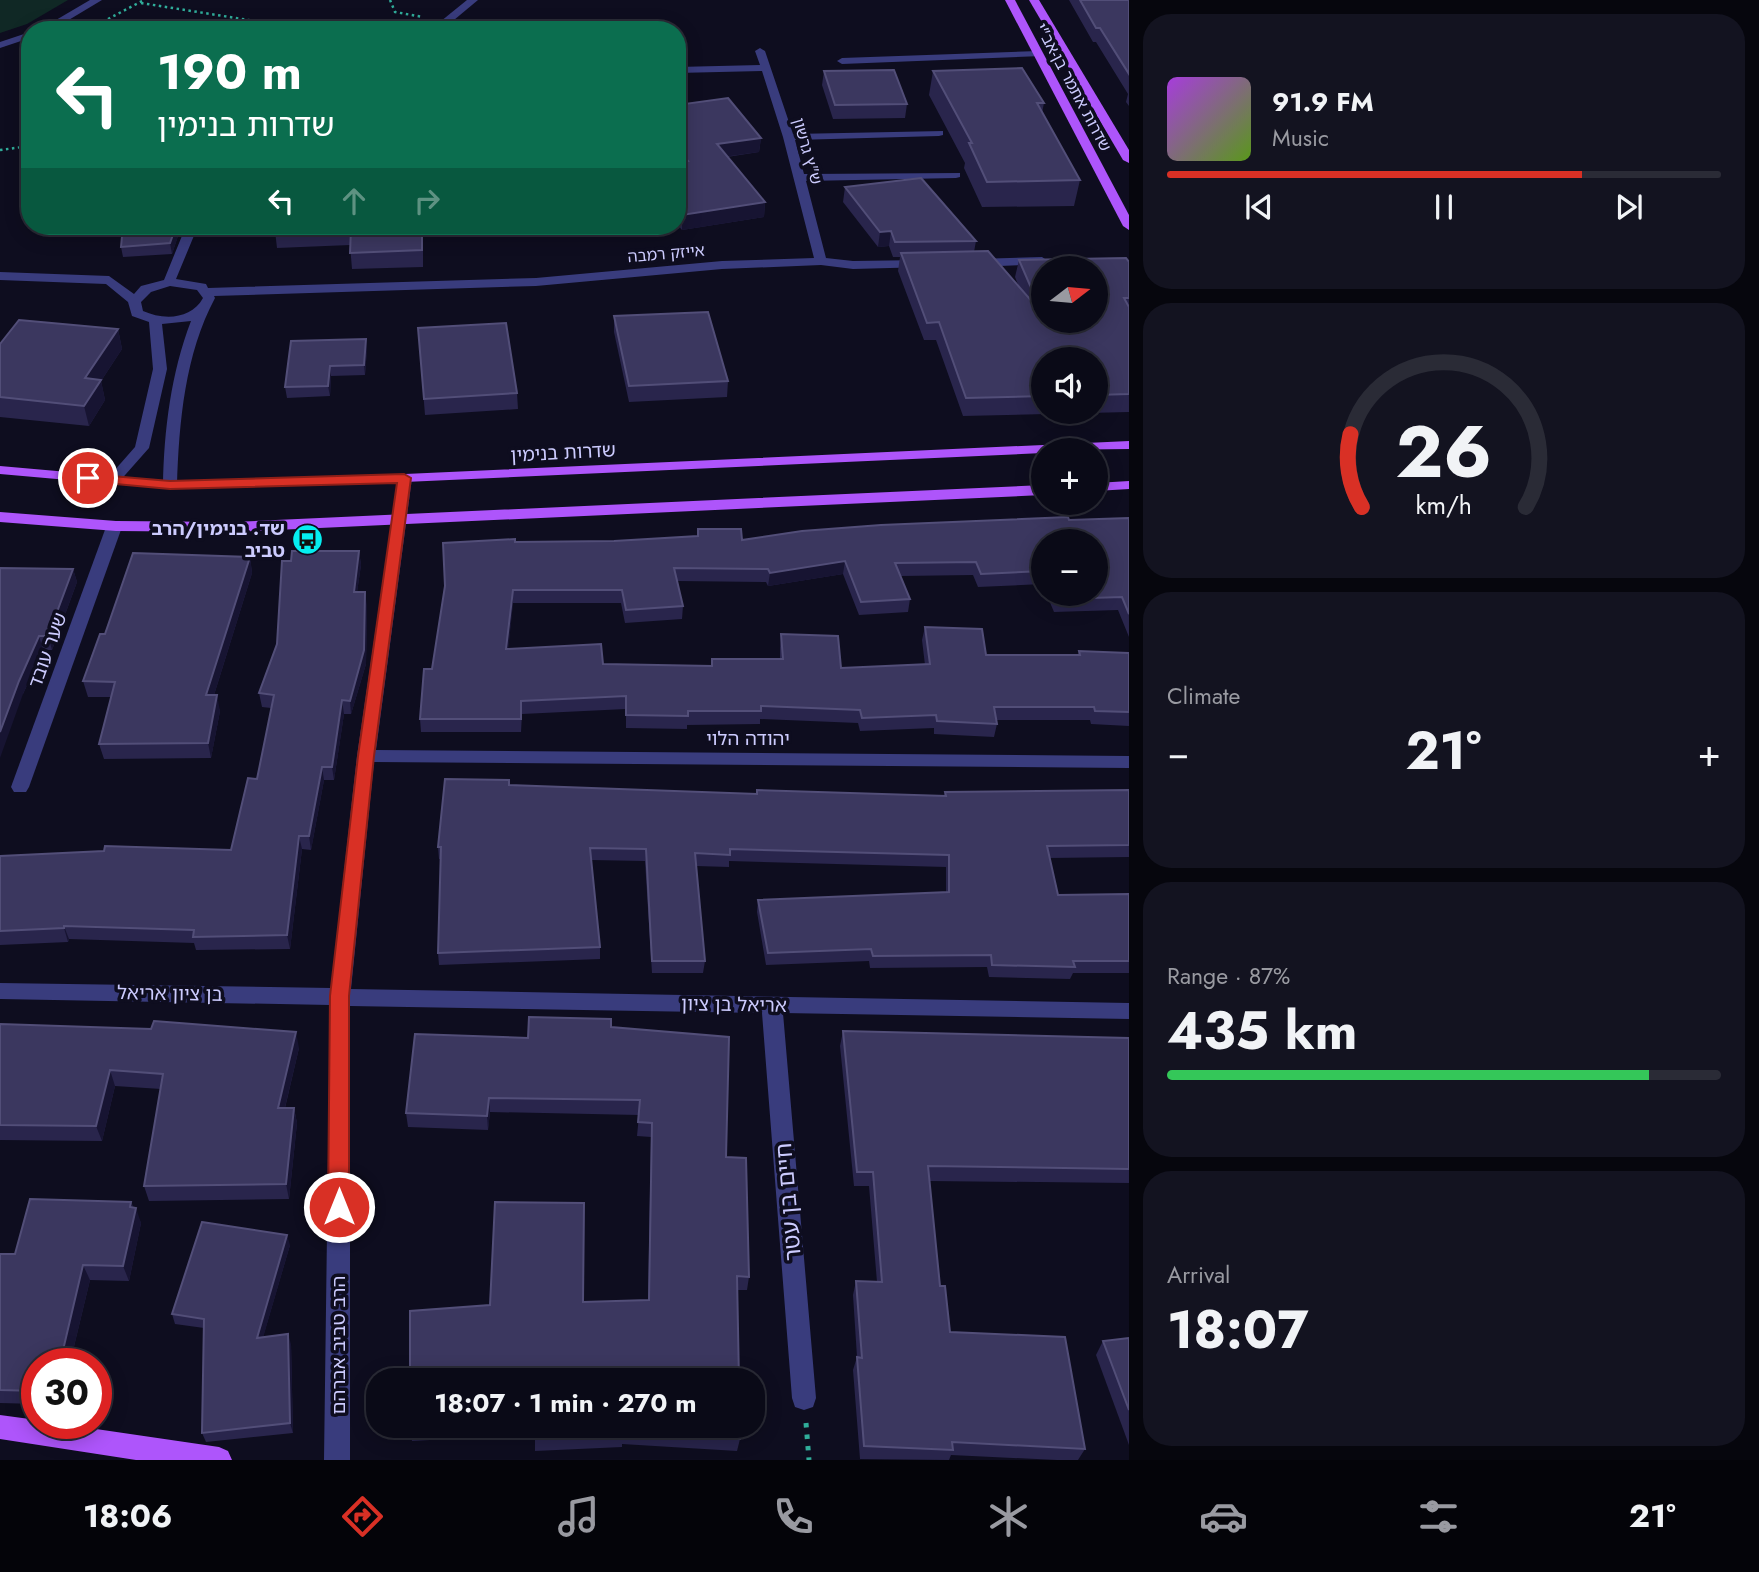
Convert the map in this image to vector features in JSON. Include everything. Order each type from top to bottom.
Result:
[{"type":"main road","name":"שדרות אתמר בן-אב\"י","points":[[1010,0],[1129,226]]},
{"type":"main road","points":[[1034,0],[1129,160]]},
{"type":"main road","name":"שדרות בנימין","points":[[0,470],[170,485],[404,478],[1129,445]]},
{"type":"main road","points":[[1108,486],[1129,485]]},
{"type":"main road","points":[[0,517],[114,527],[398,520],[1031,491]]},
{"type":"main road","points":[[0,1427],[219,1460]]},
{"type":"street","points":[[60,21],[97,0]]},
{"type":"street","points":[[448,21],[473,0]]},
{"type":"street","points":[[0,46],[21,38]]},
{"type":"street","name":"ש\"ץ גרשון","points":[[760,51],[789,137],[821,261]]},
{"type":"street","points":[[842,61],[1038,54]]},
{"type":"street","points":[[686,70],[766,68]]},
{"type":"street","points":[[789,137],[939,133]]},
{"type":"street","points":[[799,178],[956,175]]},
{"type":"street","points":[[134,301],[146,289],[169,282],[188,235]]},
{"type":"street","name":"אייזק רמבה","points":[[169,282],[192,284],[207,292],[536,282],[722,265],[821,261],[853,265],[936,264]]},
{"type":"street","points":[[963,263],[1031,262]]},
{"type":"street","points":[[0,276],[109,280],[134,301],[137,313],[155,320],[180,320],[201,311]]},
{"type":"street","points":[[170,485],[170,449],[191,333],[209,298],[207,292]]},
{"type":"street","points":[[113,480],[142,448],[160,369],[155,320]]},
{"type":"street","name":"הרב טביב אברהם","points":[[337,1460],[340,996],[366,756],[404,478]]},
{"type":"street","name":"שער עובד","points":[[20,787],[114,527]]},
{"type":"street","name":"יהודה הלוי","points":[[366,756],[1129,762]]},
{"type":"street","name":"בן ציון אריאל","points":[[0,991],[340,996]]},
{"type":"street","name":"אריאל בן ציון","points":[[340,996],[1129,1011]]},
{"type":"street","name":"חיים בן עטר","points":[[772,1005],[804,1398]]},
{"type":"path","points":[[390,0],[395,12],[451,19]]},
{"type":"path","points":[[103,21],[142,2],[255,21]]},
{"type":"path","points":[[0,150],[21,147]]},
{"type":"path","points":[[804,1398],[809,1460]]},
{"type":"green space","points":[[0,0],[68,0],[32,21],[21,21],[21,26],[0,33]]},
{"type":"building","points":[[1080,0],[1129,0],[1129,74],[1100,28],[1096,28]]},
{"type":"building","points":[[1022,68],[1044,103],[1037,103],[1080,180],[987,182],[969,143],[972,143],[933,71]]},
{"type":"building","points":[[894,70],[907,104],[835,105],[824,71]]},
{"type":"building","points":[[728,98],[761,138],[717,144],[765,202],[686,214],[686,104]]},
{"type":"building","points":[[921,178],[976,241],[895,242],[891,231],[880,232],[845,187]]},
{"type":"building","points":[[122,235],[173,235],[170,243],[121,247]]},
{"type":"building","points":[[351,235],[422,235],[422,250],[350,253]]},
{"type":"building","points":[[988,251],[1031,300],[1031,333],[1108,333],[1108,258],[1126,258],[1129,262],[1129,298],[1124,298],[1129,307],[1129,394],[1108,395],[1108,347],[1031,347],[1031,396],[966,398],[939,322],[927,323],[901,253]]},
{"type":"building","points":[[1019,260],[1031,260],[1031,288]]},
{"type":"building","points":[[708,312],[728,381],[629,386],[614,316]]},
{"type":"building","points":[[19,320],[118,329],[85,378],[101,380],[84,406],[0,397],[0,344]]},
{"type":"building","points":[[506,323],[517,393],[424,399],[418,328]]},
{"type":"building","points":[[366,339],[364,365],[330,366],[328,386],[285,387],[291,341]]},
{"type":"building","points":[[1068,517],[1069,520],[1129,518],[1129,614],[1122,597],[1108,597],[1108,529],[1031,529],[1031,572],[981,574],[976,562],[895,563],[910,599],[861,602],[845,561],[770,573],[768,569],[674,568],[683,606],[626,610],[622,590],[513,590],[506,649],[601,644],[603,664],[712,666],[712,659],[783,659],[781,634],[838,636],[841,668],[930,664],[925,627],[982,629],[986,655],[1080,655],[1079,651],[1129,653],[1129,712],[1095,711],[1094,707],[994,707],[997,724],[937,721],[936,715],[862,718],[860,710],[761,706],[761,711],[688,711],[688,716],[626,715],[626,696],[521,701],[521,719],[420,719],[424,669],[432,669],[445,586],[443,543],[515,539],[515,542],[614,541],[698,536],[698,529],[741,529],[742,540],[802,531]]},
{"type":"building","points":[[292,551],[359,551],[354,592],[365,592],[364,650],[350,701],[342,700],[332,767],[322,767],[309,836],[299,836],[287,935],[193,937],[194,930],[64,926],[0,931],[0,856],[104,851],[105,846],[231,850],[248,778],[257,779],[274,695],[259,693],[277,644],[282,561],[291,561]]},
{"type":"building","points":[[133,553],[250,557],[206,695],[217,695],[208,743],[99,744],[115,682],[83,681],[100,634],[105,634]]},
{"type":"building","points":[[0,568],[73,569],[48,636],[39,636],[0,732]]},
{"type":"building","points":[[445,779],[509,780],[509,785],[757,794],[757,790],[946,796],[945,792],[1129,790],[1129,845],[1047,846],[1058,895],[1129,894],[1129,961],[1073,961],[1075,967],[992,965],[991,955],[873,956],[871,949],[768,953],[758,900],[949,892],[949,855],[730,849],[730,855],[695,853],[705,961],[652,961],[646,849],[590,848],[600,947],[438,953],[441,847],[438,847]]},
{"type":"building","points":[[529,1017],[611,1019],[611,1027],[729,1037],[726,1157],[746,1158],[749,1277],[737,1276],[739,1368],[410,1368],[410,1311],[490,1305],[495,1202],[584,1203],[583,1302],[649,1300],[652,1123],[638,1122],[640,1100],[489,1098],[487,1116],[406,1113],[415,1034],[528,1038]]},
{"type":"building","points":[[154,1021],[296,1032],[278,1108],[294,1108],[286,1184],[144,1186],[163,1074],[110,1070],[96,1126],[0,1125],[0,1024],[151,1029]]},
{"type":"building","points":[[843,1031],[1129,1038],[1129,1169],[928,1166],[940,1286],[945,1286],[950,1332],[1065,1337],[1085,1449],[952,1442],[953,1450],[864,1446],[857,1357],[862,1358],[856,1281],[882,1282],[873,1172],[857,1172]]},
{"type":"building","points":[[30,1199],[131,1202],[130,1207],[136,1208],[123,1266],[83,1265],[64,1348],[21,1348],[21,1391],[0,1390],[0,1254],[15,1254]]},
{"type":"building","points":[[202,1222],[287,1235],[257,1338],[288,1334],[290,1423],[202,1433],[204,1319],[172,1314]]},
{"type":"building","points":[[1129,1338],[1129,1410],[1103,1341]]},
{"type":"place","name":"שד. בנימין/הרב טביב","points":[[308,539]]},
{"type":"route","points":[[88,478],[170,485],[404,478],[366,756],[340,996],[339,1207]]}]
